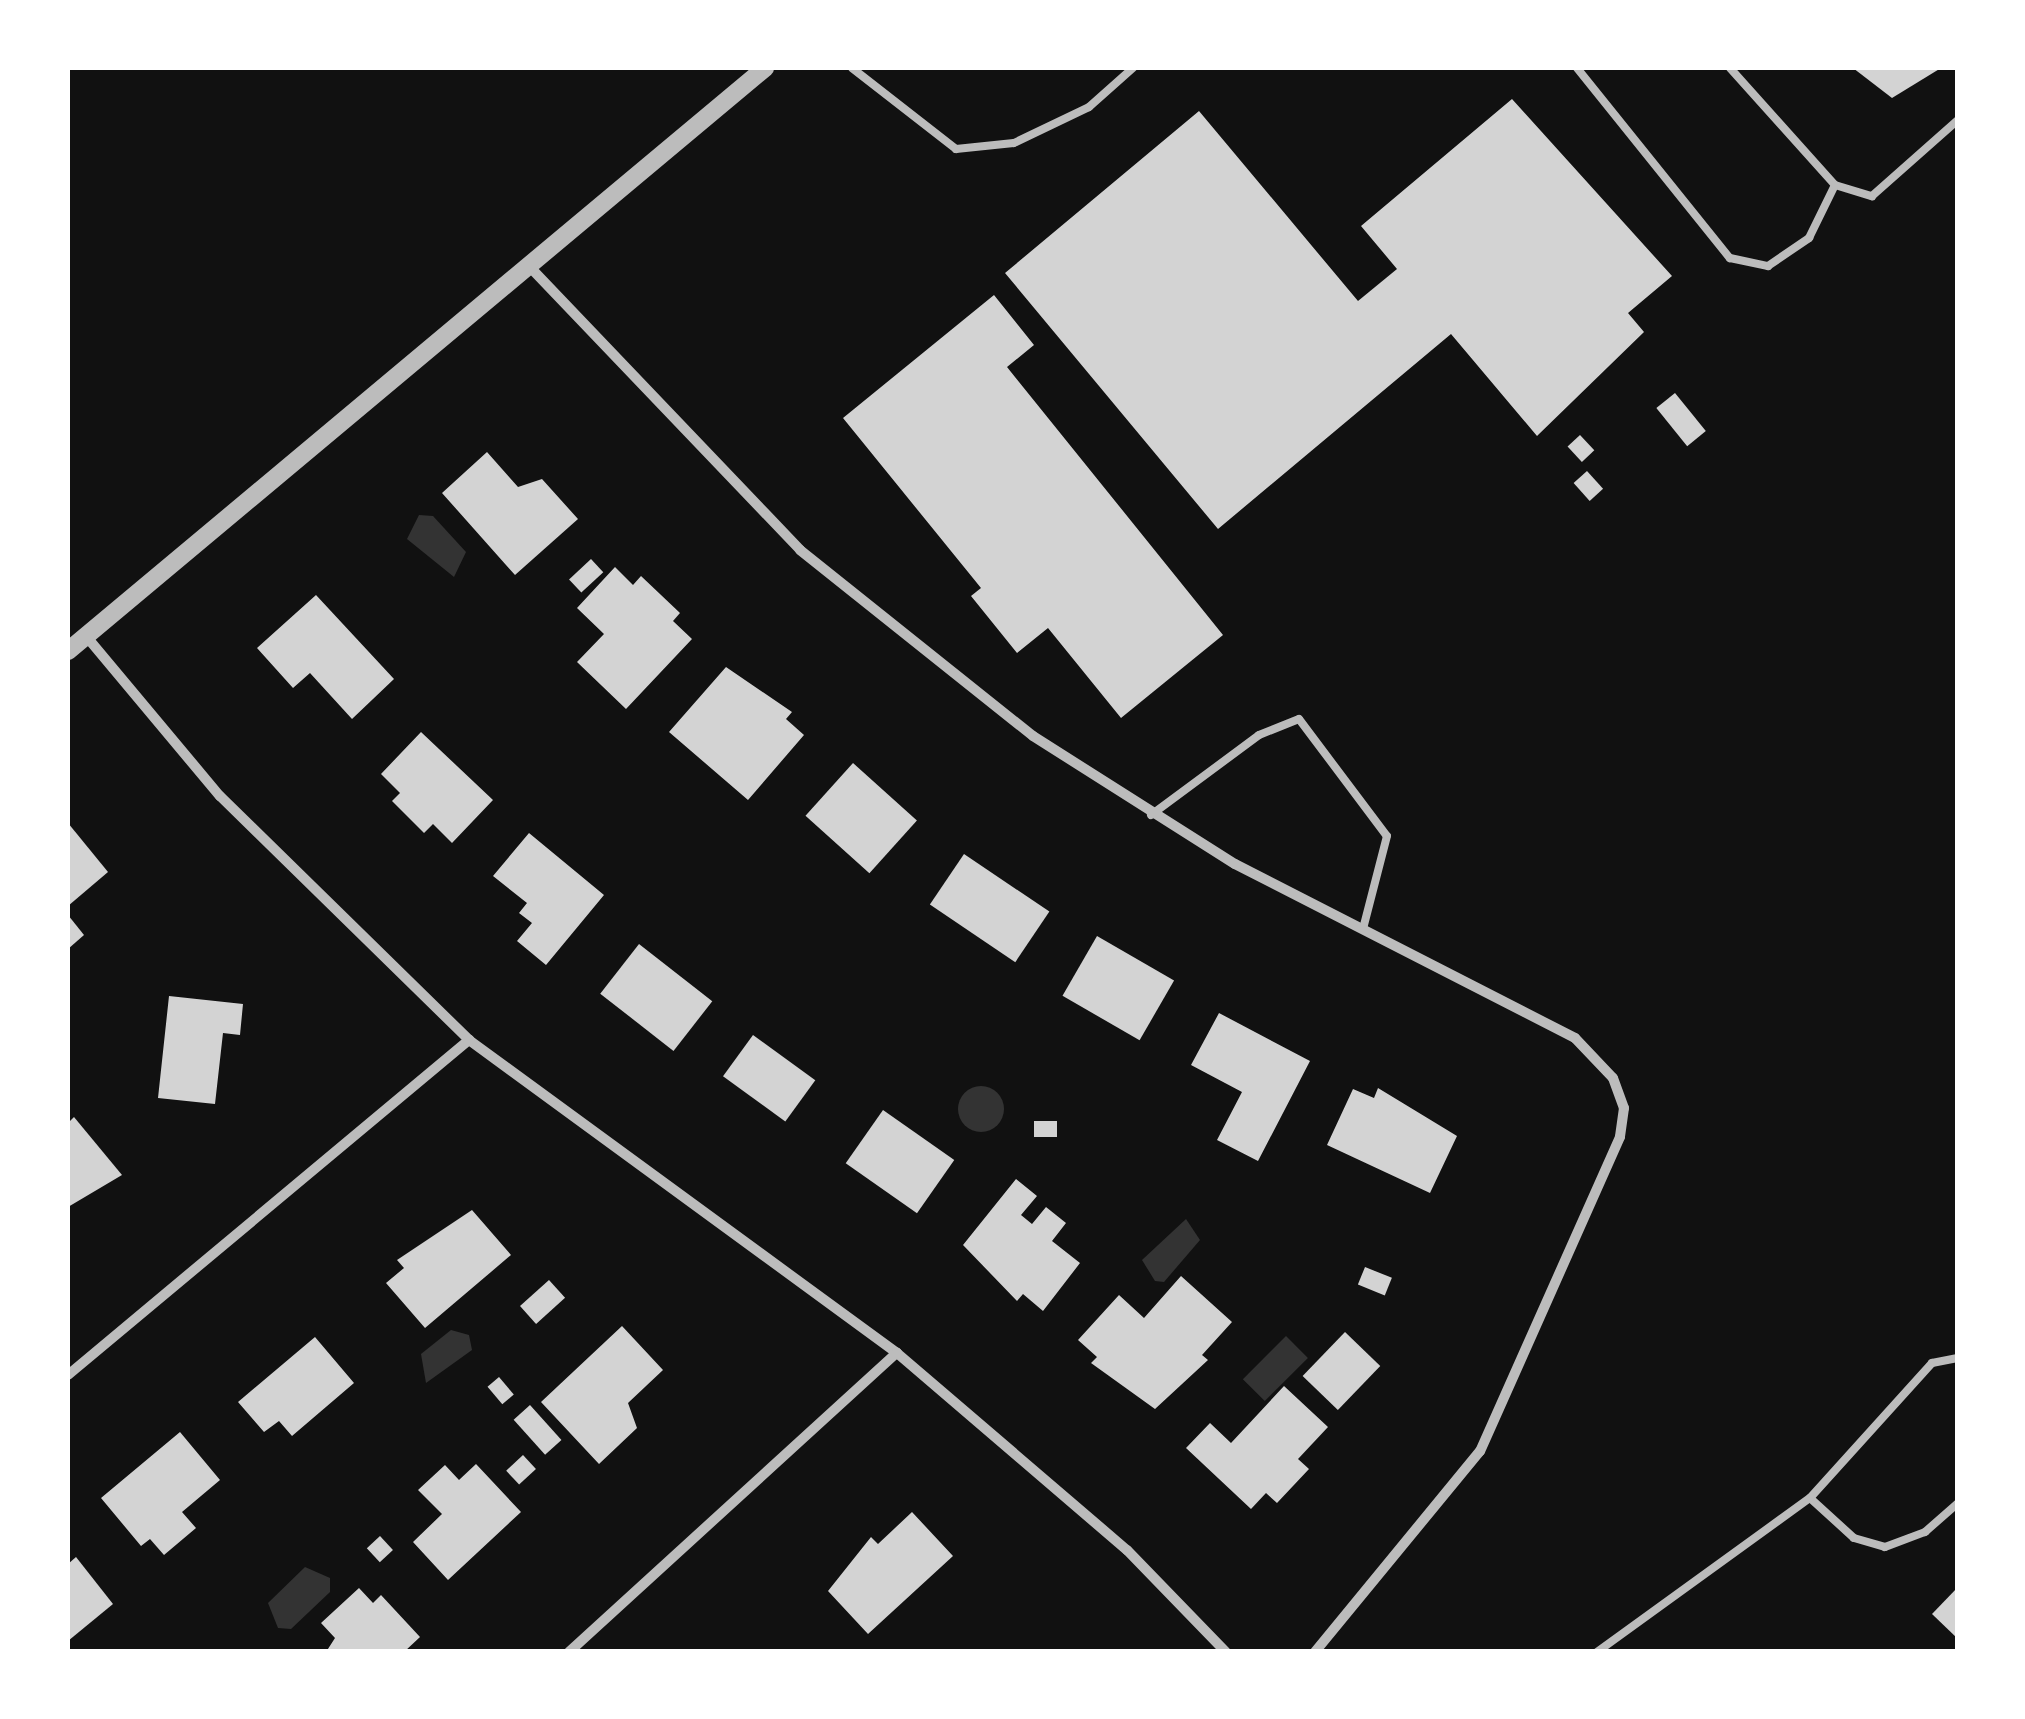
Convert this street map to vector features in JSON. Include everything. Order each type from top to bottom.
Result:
[{"type":"street","points":[[68,651],[765,68]]},
{"type":"street","points":[[528,264],[800,550],[1033,736],[1151,814],[1362,930],[1575,1038],[1613,1078],[1624,1108],[1620,1137],[1480,1450],[1315,1652]]},
{"type":"street","points":[[86,636],[220,796],[469,1040],[897,1353],[1127,1550],[1226,1652]]},
{"type":"street","points":[[68,1375],[469,1040]]},
{"type":"street","points":[[570,1652],[897,1353]]},
{"type":"lane","points":[[852,68],[956,150],[1014,143],[1089,106],[1134,68]]},
{"type":"lane","points":[[1578,68],[1730,258],[1768,266],[1810,238],[1835,184]]},
{"type":"lane","points":[[1730,68],[1835,184],[1872,196],[1958,120]]},
{"type":"lane","points":[[1151,814],[1259,735],[1300,719],[1387,836],[1362,930]]},
{"type":"lane","points":[[1597,1652],[1810,1498],[1932,1363],[1958,1358]]},
{"type":"lane","points":[[1810,1498],[1854,1538],[1885,1547],[1925,1532],[1958,1503]]},
{"type":"shaded area","points":[[419,515],[433,516],[466,552],[454,577],[407,539]]},
{"type":"shaded area","points":[[981,1086],[997,1093],[1004,1109],[997,1125],[981,1132],[965,1125],[958,1109],[965,1093]]},
{"type":"shaded area","points":[[1186,1219],[1200,1240],[1164,1282],[1155,1281],[1142,1260]]},
{"type":"shaded area","points":[[451,1330],[469,1335],[472,1350],[426,1383],[421,1354]]},
{"type":"shaded area","points":[[1286,1336],[1308,1358],[1265,1401],[1243,1379]]},
{"type":"shaded area","points":[[305,1567],[330,1578],[330,1592],[291,1629],[278,1628],[268,1603]]},
{"type":"building","points":[[1853,68],[1941,68],[1892,98]]},
{"type":"building","points":[[1512,99],[1672,276],[1628,313],[1644,332],[1537,436],[1451,334],[1218,529],[1005,273],[1199,111],[1358,301],[1397,269],[1361,226]]},
{"type":"building","points":[[994,295],[1034,345],[1007,367],[1223,635],[1121,718],[1048,628],[1017,653],[971,596],[981,588],[843,418]]},
{"type":"building","points":[[1675,393],[1706,431],[1687,446],[1656,408]]},
{"type":"building","points":[[1580,435],[1594,450],[1582,462],[1568,447]]},
{"type":"building","points":[[487,452],[518,487],[542,479],[578,519],[515,575],[442,493]]},
{"type":"building","points":[[1587,471],[1603,489],[1590,501],[1574,483]]},
{"type":"building","points":[[591,559],[603,572],[581,593],[569,579]]},
{"type":"building","points":[[615,567],[633,585],[641,576],[680,613],[673,621],[692,639],[626,709],[577,662],[604,634],[577,608]]},
{"type":"building","points":[[316,595],[394,679],[352,719],[310,673],[293,688],[257,648]]},
{"type":"building","points":[[726,667],[792,712],[786,719],[804,735],[748,800],[669,732]]},
{"type":"building","points":[[421,732],[493,800],[452,843],[433,824],[424,833],[392,801],[400,793],[381,774]]},
{"type":"building","points":[[853,763],[917,821],[869,873],[805,816]]},
{"type":"building","points":[[68,823],[108,872],[68,906]]},
{"type":"building","points":[[529,833],[604,895],[546,965],[517,941],[532,923],[519,913],[527,903],[493,876]]},
{"type":"building","points":[[964,854],[1049,912],[1015,962],[930,905]]},
{"type":"building","points":[[68,915],[84,935],[68,949]]},
{"type":"building","points":[[1097,936],[1174,981],[1140,1040],[1062,996]]},
{"type":"building","points":[[639,944],[712,1001],[673,1051],[600,994]]},
{"type":"building","points":[[169,996],[243,1004],[240,1035],[223,1033],[215,1104],[158,1098]]},
{"type":"building","points":[[1219,1013],[1310,1061],[1258,1161],[1217,1140],[1242,1092],[1191,1065]]},
{"type":"building","points":[[753,1035],[815,1080],[785,1122],[723,1076]]},
{"type":"building","points":[[1378,1088],[1457,1136],[1430,1193],[1327,1145],[1353,1089],[1374,1098]]},
{"type":"building","points":[[883,1110],[954,1160],[917,1213],[846,1163]]},
{"type":"building","points":[[74,1117],[122,1175],[68,1207],[68,1123]]},
{"type":"building","points":[[1034,1121],[1057,1121],[1057,1137],[1034,1137]]},
{"type":"building","points":[[1016,1179],[1037,1196],[1021,1215],[1032,1224],[1046,1207],[1066,1223],[1052,1241],[1080,1263],[1043,1311],[1023,1294],[1017,1301],[963,1245]]},
{"type":"building","points":[[472,1210],[511,1255],[425,1328],[386,1283],[404,1268],[397,1260]]},
{"type":"building","points":[[1365,1267],[1392,1278],[1385,1295],[1358,1285]]},
{"type":"building","points":[[1181,1276],[1232,1322],[1202,1355],[1208,1360],[1155,1409],[1091,1363],[1097,1357],[1078,1340],[1119,1295],[1144,1318]]},
{"type":"building","points":[[549,1280],[565,1298],[536,1324],[520,1306]]},
{"type":"building","points":[[622,1326],[663,1370],[628,1403],[637,1428],[599,1464],[541,1402]]},
{"type":"building","points":[[1345,1332],[1380,1366],[1338,1410],[1303,1376]]},
{"type":"building","points":[[315,1337],[354,1383],[292,1436],[279,1421],[264,1432],[238,1402]]},
{"type":"building","points":[[499,1377],[514,1395],[502,1404],[488,1387]]},
{"type":"building","points":[[1284,1386],[1328,1427],[1298,1459],[1309,1469],[1277,1503],[1266,1493],[1251,1509],[1186,1448],[1210,1423],[1231,1443]]},
{"type":"building","points":[[530,1405],[561,1440],[545,1455],[514,1420]]},
{"type":"building","points":[[180,1432],[220,1480],[182,1512],[196,1528],[164,1555],[150,1539],[141,1546],[101,1498]]},
{"type":"building","points":[[523,1455],[536,1469],[519,1485],[506,1471]]},
{"type":"building","points":[[476,1464],[521,1512],[448,1580],[413,1542],[442,1514],[418,1490],[445,1465],[459,1480]]},
{"type":"building","points":[[912,1512],[953,1556],[868,1634],[828,1591],[871,1537],[878,1544]]},
{"type":"building","points":[[380,1536],[393,1550],[380,1562],[367,1548]]},
{"type":"building","points":[[76,1557],[113,1604],[68,1641],[68,1564]]},
{"type":"building","points":[[1958,1587],[1958,1639],[1932,1614]]},
{"type":"building","points":[[359,1588],[373,1603],[381,1595],[420,1637],[404,1652],[326,1652],[335,1638],[321,1623]]}]
